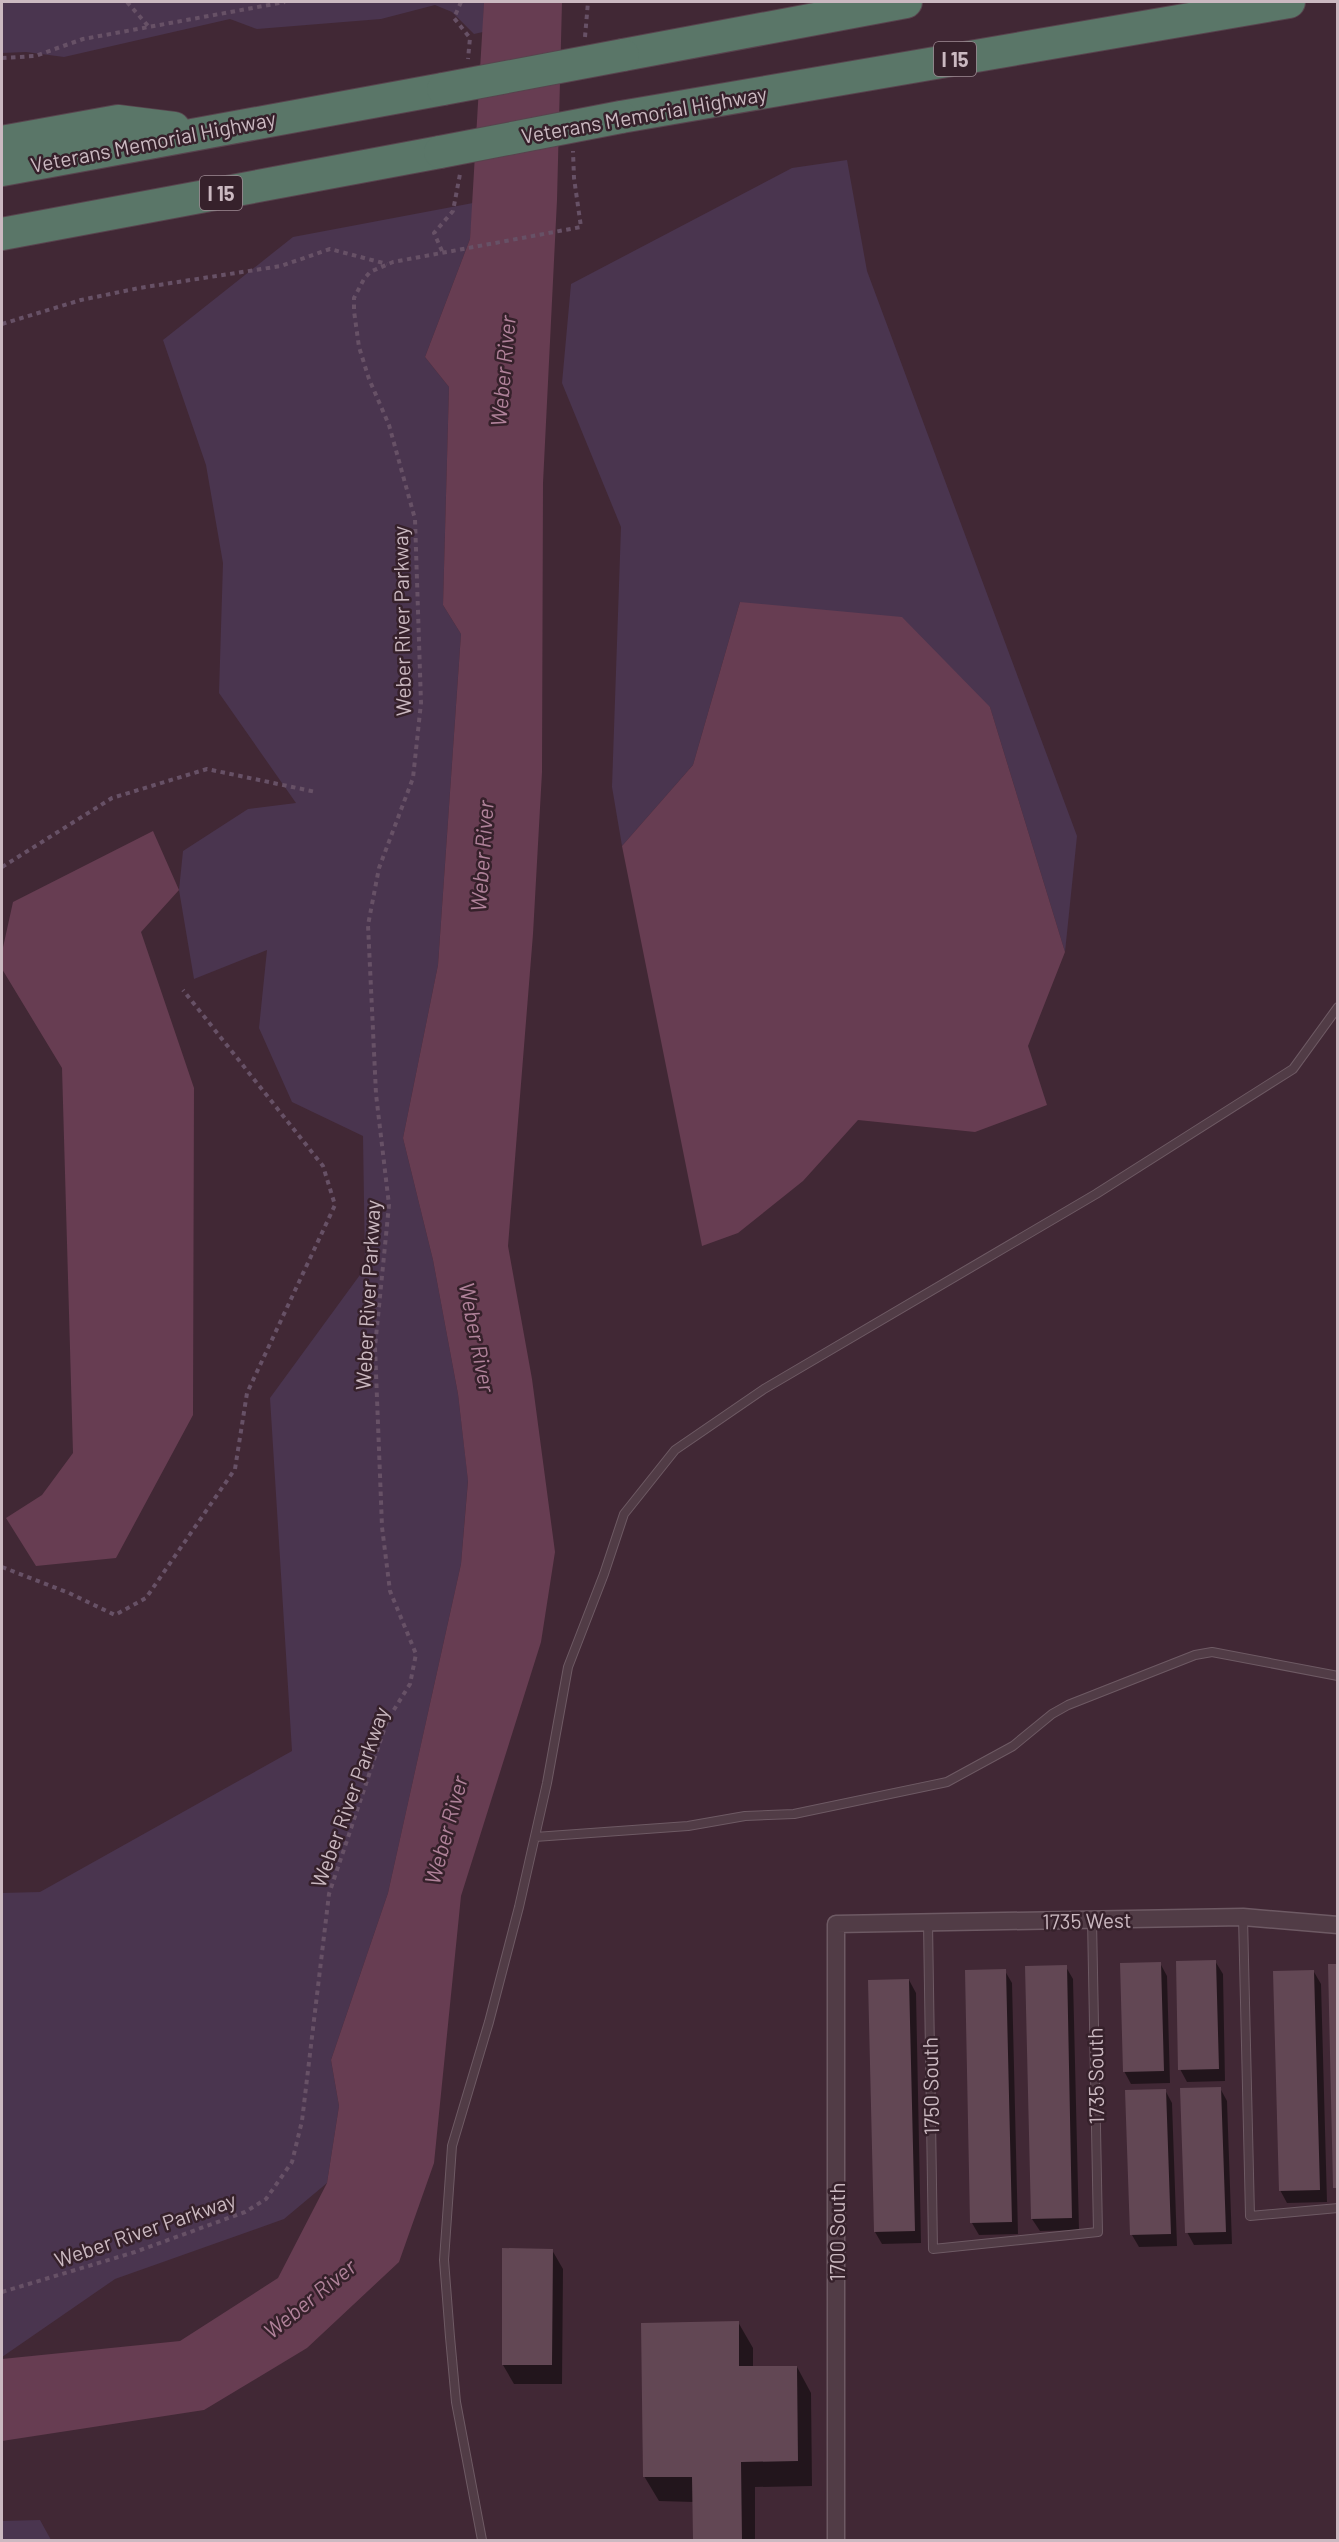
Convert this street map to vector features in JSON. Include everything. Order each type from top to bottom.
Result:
[{"type":"highway","name":"Veterans Memorial Highway","points":[[2,170],[906,2]]},
{"type":"highway","name":"Veterans Memorial Highway","points":[[2,234],[621,117],[1289,2]]},
{"type":"highway","points":[[2,142],[118,121],[205,131]]},
{"type":"street","name":"1735 West","points":[[836,1924],[1243,1917],[1338,1925]]},
{"type":"street","name":"1700 South","points":[[836,1924],[836,2541]]},
{"type":"lane","points":[[482,2541],[456,2402],[448,2315],[444,2260],[452,2146],[489,2022],[535,1837],[567,1667],[604,1574],[624,1514],[675,1450],[764,1389],[1096,1194],[1293,1069],[1338,1007]]},
{"type":"lane","points":[[535,1837],[688,1826],[745,1816],[795,1814],[947,1782],[1014,1746],[1052,1714],[1068,1705],[1195,1655],[1212,1652],[1338,1676]]},
{"type":"lane","points":[[1243,1917],[1250,2216],[1338,2208]]},
{"type":"lane","name":"1735 South","points":[[933,2249],[1098,2232],[1092,1920]]},
{"type":"lane","name":"1750 South","points":[[928,1923],[933,2249]]},
{"type":"path","points":[[127,2],[150,28]]},
{"type":"path","points":[[2,58],[34,56],[82,39],[285,2]]},
{"type":"path","name":"Weber River Parkway","points":[[2,2292],[135,2252],[245,2212],[266,2199],[292,2162],[302,2121],[329,1894],[387,1721],[410,1684],[416,1654],[390,1591],[382,1527],[375,1347],[389,1205],[376,1094],[368,925],[379,868],[412,778],[421,703],[415,519],[389,425],[369,379],[359,347],[354,298],[364,279],[387,264],[447,250],[571,228]]},
{"type":"path","points":[[2,324],[81,300],[139,288],[281,266],[330,249],[387,264]]},
{"type":"path","points":[[2,867],[112,798],[207,769],[316,792]]},
{"type":"path","points":[[2,1567],[69,1593],[115,1615],[146,1598],[235,1469],[247,1393],[335,1205],[323,1166],[183,990]]},
{"type":"shaded area","points":[[2,2],[484,2],[483,32],[474,34],[452,12],[435,5],[381,19],[257,29],[230,19],[64,57],[26,52],[2,53]]},
{"type":"shaded area","points":[[847,160],[867,271],[1077,836],[1065,952],[990,707],[740,602],[693,765],[622,846],[612,787],[621,527],[562,383],[571,284],[792,168]]},
{"type":"shaded area","points":[[473,203],[470,239],[425,357],[449,387],[443,605],[461,634],[438,965],[403,1138],[433,1260],[458,1394],[468,1480],[461,1564],[388,1893],[331,2060],[339,2106],[327,2183],[284,2219],[115,2279],[2,2357],[2,1893],[40,1892],[292,1751],[270,1398],[365,1268],[363,1136],[292,1102],[259,1028],[267,950],[194,979],[179,890],[183,851],[248,809],[296,803],[219,693],[223,563],[206,465],[163,340],[293,237]]},
{"type":"shaded area","points":[[40,2520],[51,2540],[2,2540],[2,2521]]},
{"type":"water","name":"Weber River","points":[[484,2],[562,2],[557,200],[543,483],[542,772],[533,934],[508,1246],[532,1379],[555,1552],[541,1642],[461,1896],[434,2163],[399,2262],[307,2348],[204,2410],[2,2441],[2,2359],[180,2341],[278,2278],[327,2183],[339,2106],[331,2060],[388,1893],[461,1564],[468,1481],[458,1394],[433,1260],[403,1138],[438,965],[461,634],[443,605],[449,387],[425,357],[470,239]]},
{"type":"water","points":[[740,602],[902,617],[990,707],[1065,952],[1028,1046],[1047,1105],[975,1132],[858,1120],[803,1181],[738,1233],[702,1246],[622,846],[693,765]]},
{"type":"water","points":[[153,831],[179,890],[141,932],[194,1088],[193,1415],[116,1558],[36,1566],[6,1518],[42,1495],[73,1453],[62,1068],[2,969],[2,952],[13,902]]},
{"type":"building","points":[[1216,1960],[1219,2069],[1178,2070],[1176,1961]]},
{"type":"building","points":[[1161,1962],[1164,2071],[1123,2072],[1120,1963]]},
{"type":"building","points":[[1328,1964],[1338,1964],[1338,2188],[1333,2188]]},
{"type":"building","points":[[1067,1965],[1072,2218],[1031,2219],[1025,1966]]},
{"type":"building","points":[[1006,1969],[1012,2222],[970,2223],[965,1970]]},
{"type":"building","points":[[1314,1970],[1320,2190],[1279,2191],[1273,1971]]},
{"type":"building","points":[[909,1979],[915,2231],[874,2232],[868,1980]]},
{"type":"building","points":[[1221,2087],[1226,2232],[1185,2233],[1180,2088]]},
{"type":"building","points":[[1166,2089],[1171,2234],[1130,2235],[1125,2090]]},
{"type":"building","points":[[502,2248],[553,2249],[552,2365],[502,2365]]},
{"type":"building","points":[[739,2321],[739,2366],[797,2366],[798,2461],[741,2462],[742,2540],[693,2540],[692,2477],[643,2477],[641,2323]]}]
